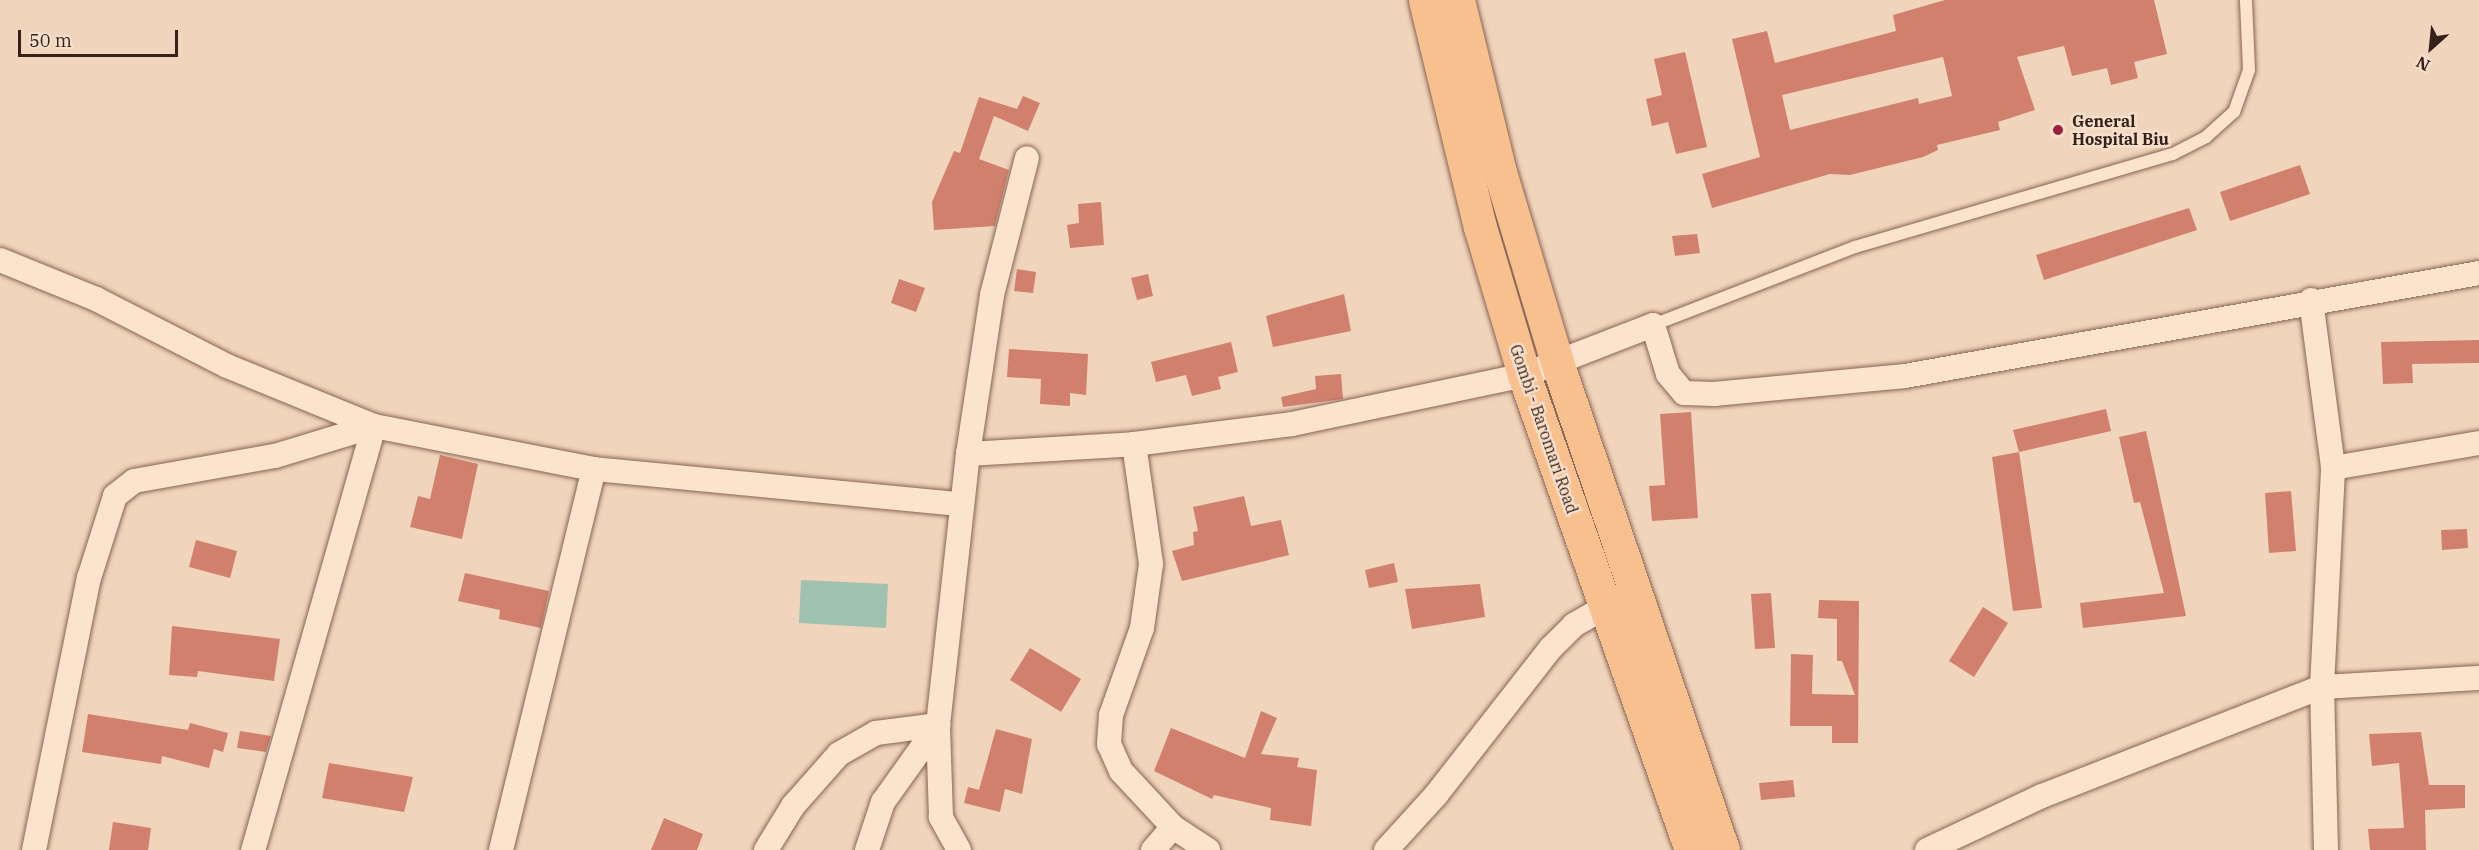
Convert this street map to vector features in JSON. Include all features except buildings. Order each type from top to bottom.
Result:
[{"type":"main road","name":"Gombi - Baromari Road","points":[[1425,0],[1480,228],[1524,375],[1691,850]]},
{"type":"main road","name":"Gombi - Baromari Road","points":[[1458,0],[1500,172],[1557,362],[1723,850]]},
{"type":"street","points":[[959,850],[941,817],[938,725],[960,504],[992,295],[1027,158]]},
{"type":"street","points":[[0,260],[96,299],[227,366],[374,426],[594,469],[960,504]]},
{"type":"street","points":[[968,454],[1134,444],[1292,424],[1524,375],[1653,325],[1668,374],[1684,393],[1714,394],[1905,376],[2311,300],[2479,273]]},
{"type":"street","points":[[2311,300],[2333,468],[2322,687],[2326,850]]},
{"type":"street","points":[[33,850],[89,578],[115,496],[134,481],[275,456],[374,426]]},
{"type":"street","points":[[253,850],[374,426]]},
{"type":"street","points":[[2333,468],[2479,443]]},
{"type":"street","points":[[1134,444],[1151,564],[1142,628],[1111,715],[1109,744],[1121,771],[1173,827],[1208,850]]},
{"type":"street","points":[[501,850],[594,469]]},
{"type":"street","points":[[1386,850],[1437,795],[1551,648],[1574,625],[1607,606]]},
{"type":"street","points":[[1927,850],[2042,796],[2322,687],[2479,678]]},
{"type":"street","points":[[766,850],[793,806],[839,754],[876,733],[938,725]]},
{"type":"street","points":[[867,850],[883,802],[938,725]]},
{"type":"street","points":[[1154,850],[1173,827]]},
{"type":"lane","points":[[1653,325],[1855,247],[2173,154],[2206,137],[2234,112],[2249,70],[2246,0]]},
{"type":"shaded area","points":[[801,580],[888,584],[886,628],[799,623]]},
{"type":"place","name":"General Hospital Biu","points":[[2058,130]]}]
